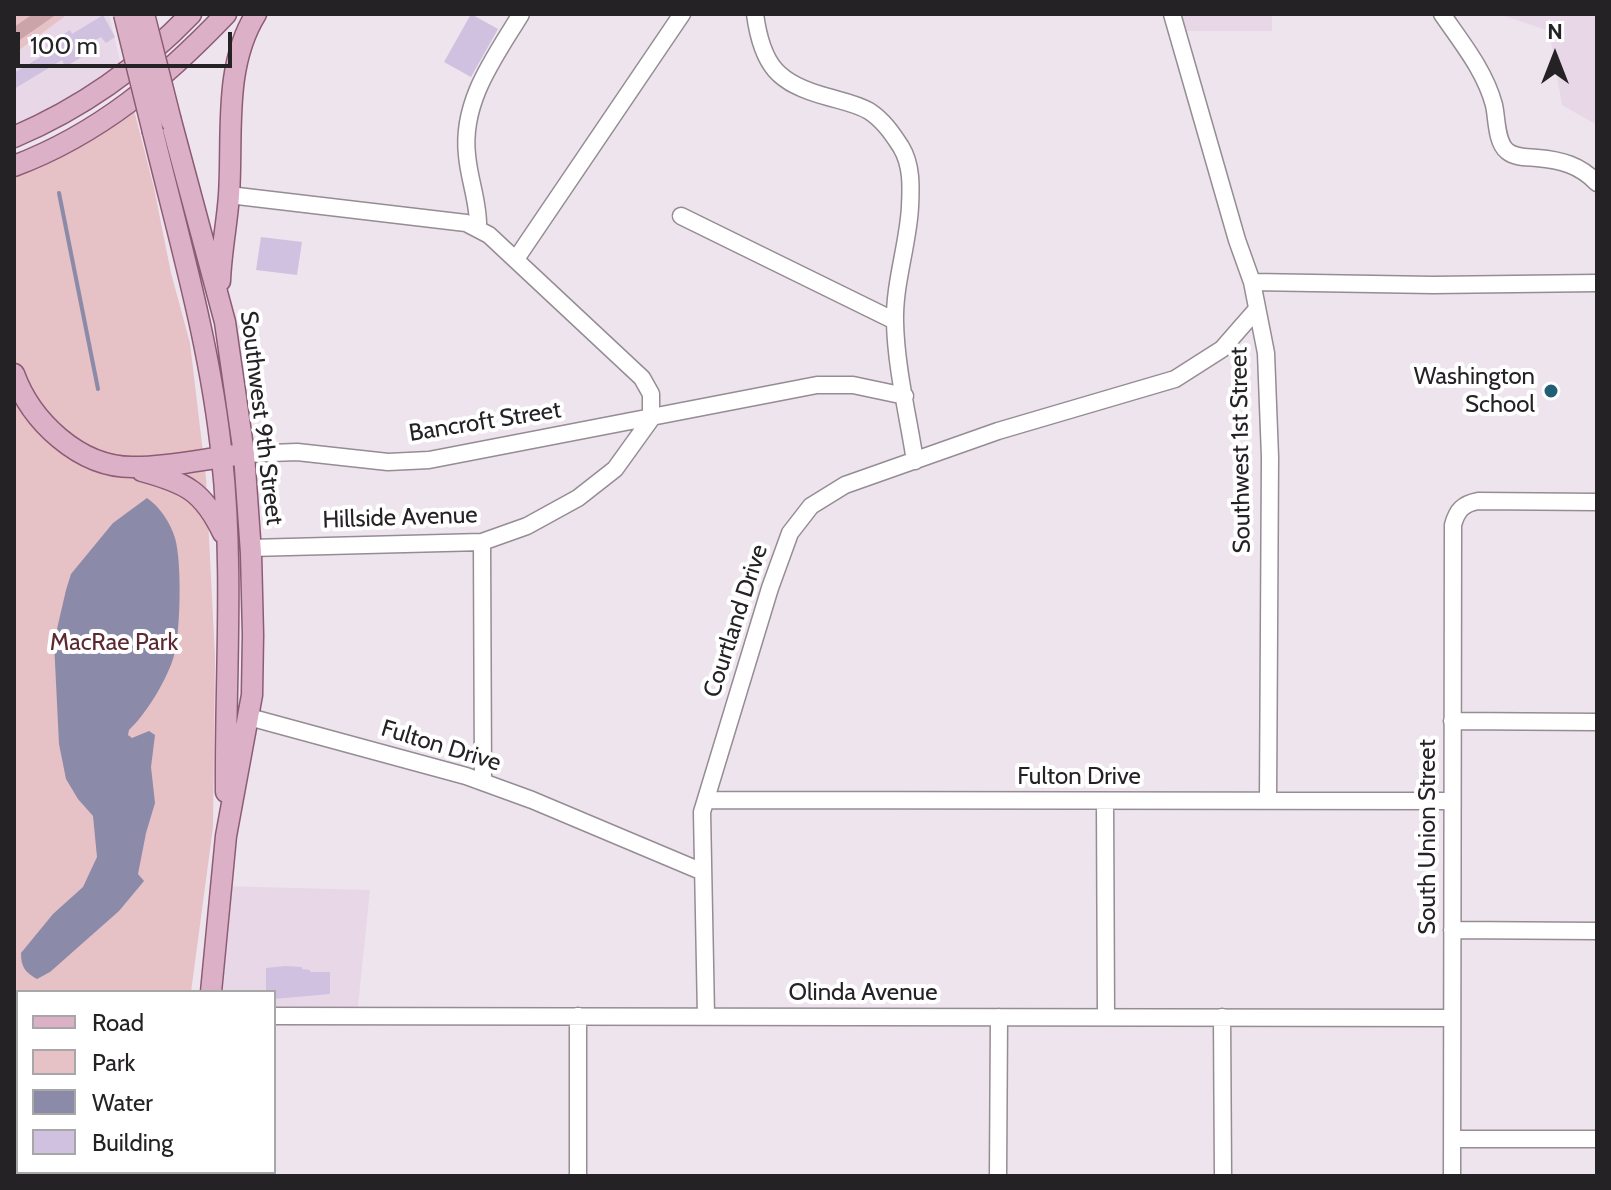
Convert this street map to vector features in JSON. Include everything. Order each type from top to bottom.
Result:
[{"type":"main road","name":"Southwest 9th Street","points":[[124,14],[194,304],[212,387],[222,457],[229,580],[226,836],[211,990]]},
{"type":"main road","name":"Southwest 9th Street","points":[[144,14],[219,301],[244,454],[253,635],[249,717],[226,836]]},
{"type":"main road","points":[[14,137],[80,104],[122,76],[191,14]]},
{"type":"main road","points":[[14,166],[42,156],[89,131],[134,100],[176,66],[226,14]]},
{"type":"main road","points":[[219,301],[229,195],[233,93],[237,64],[250,23],[256,14]]},
{"type":"main road","name":"Bancroft Street","points":[[14,374],[28,405],[64,442],[89,456],[131,467],[244,454]]},
{"type":"main road","points":[[131,467],[175,480],[195,492],[211,509],[228,542],[229,580]]},
{"type":"street","points":[[478,228],[479,212],[467,155],[469,117],[476,90],[521,14]]},
{"type":"street","points":[[516,259],[682,14]]},
{"type":"street","points":[[755,14],[764,54],[780,76],[803,91],[853,104],[869,112],[890,129],[904,153],[911,179],[909,229],[897,291],[895,321],[915,461],[998,431],[1175,379],[1222,349],[1257,309]]},
{"type":"street","name":"Southwest 1st Street","points":[[1172,14],[1252,282],[1266,353],[1270,457],[1268,801]]},
{"type":"street","points":[[1442,14],[1486,84],[1501,143],[1506,150],[1517,156],[1572,164],[1586,171],[1597,183]]},
{"type":"street","points":[[229,195],[466,223],[478,228],[516,259],[642,378],[651,394],[651,419]]},
{"type":"street","points":[[681,216],[895,321]]},
{"type":"street","points":[[1252,282],[1433,285],[1597,283]]},
{"type":"street","name":"Bancroft Street","points":[[244,454],[297,452],[388,462],[429,460],[817,385],[853,385],[905,396]]},
{"type":"street","name":"Hillside Avenue","points":[[250,548],[482,542],[527,526],[578,498],[615,469],[651,419]]},
{"type":"street","name":"Courtland Drive","points":[[706,1016],[702,812],[770,588],[790,533],[811,506],[829,492],[915,461]]},
{"type":"street","name":"South Union Street","points":[[1452,1176],[1453,525],[1456,513],[1466,504],[1478,501],[1597,502]]},
{"type":"street","points":[[482,542],[483,782]]},
{"type":"street","name":"Fulton Drive","points":[[249,717],[483,782],[703,872]]},
{"type":"street","points":[[1452,721],[1597,722]]},
{"type":"street","name":"Fulton Drive","points":[[706,800],[1452,801]]},
{"type":"street","points":[[1105,801],[1106,1017]]},
{"type":"street","points":[[1452,930],[1597,931]]},
{"type":"street","name":"Olinda Avenue","points":[[276,1016],[1452,1018]]},
{"type":"street","points":[[578,1016],[578,1176]]},
{"type":"street","points":[[998,1176],[999,1017]]},
{"type":"street","points":[[1222,1017],[1223,1176]]},
{"type":"street","points":[[1452,1139],[1597,1139]]},
{"type":"shaded area","points":[[33,14],[57,14],[14,44],[14,27]]},
{"type":"shaded area","points":[[68,14],[109,14],[121,65],[94,85],[14,127],[14,54]]},
{"type":"shaded area","points":[[1170,14],[1272,14],[1272,31],[1174,31]]},
{"type":"shaded area","points":[[1499,14],[1597,14],[1597,125],[1562,105],[1549,31]]},
{"type":"shaded area","points":[[221,886],[370,890],[357,1016],[276,1016],[276,990],[211,990]]},
{"type":"green space","points":[[14,14],[68,14],[14,54]]},
{"type":"green space","name":"MacRae Park","points":[[134,110],[190,343],[206,478],[215,657],[213,827],[191,990],[16,990],[16,1174],[161,1176],[14,1176],[14,174]]},
{"type":"water","points":[[147,498],[164,515],[175,538],[180,600],[172,662],[154,698],[128,735],[132,738],[149,731],[155,735],[151,767],[155,803],[138,874],[144,881],[119,911],[50,972],[37,979],[24,969],[21,953],[53,914],[83,887],[97,857],[93,816],[66,779],[59,744],[54,642],[71,574],[113,523]]},
{"type":"building","points":[[471,14],[498,29],[471,77],[444,62]]},
{"type":"building","points":[[103,15],[115,37],[106,43],[101,37],[78,50],[82,57],[65,67],[62,60],[14,89],[14,73],[50,51],[46,45]]},
{"type":"building","points":[[261,237],[302,242],[297,275],[256,270]]},
{"type":"building","points":[[302,967],[310,972],[330,972],[330,994],[276,999],[276,990],[266,990],[266,968]]},
{"type":"waterway","points":[[59,193],[98,389]]},
{"type":"place","name":"Washington School","points":[[1551,391]]}]
